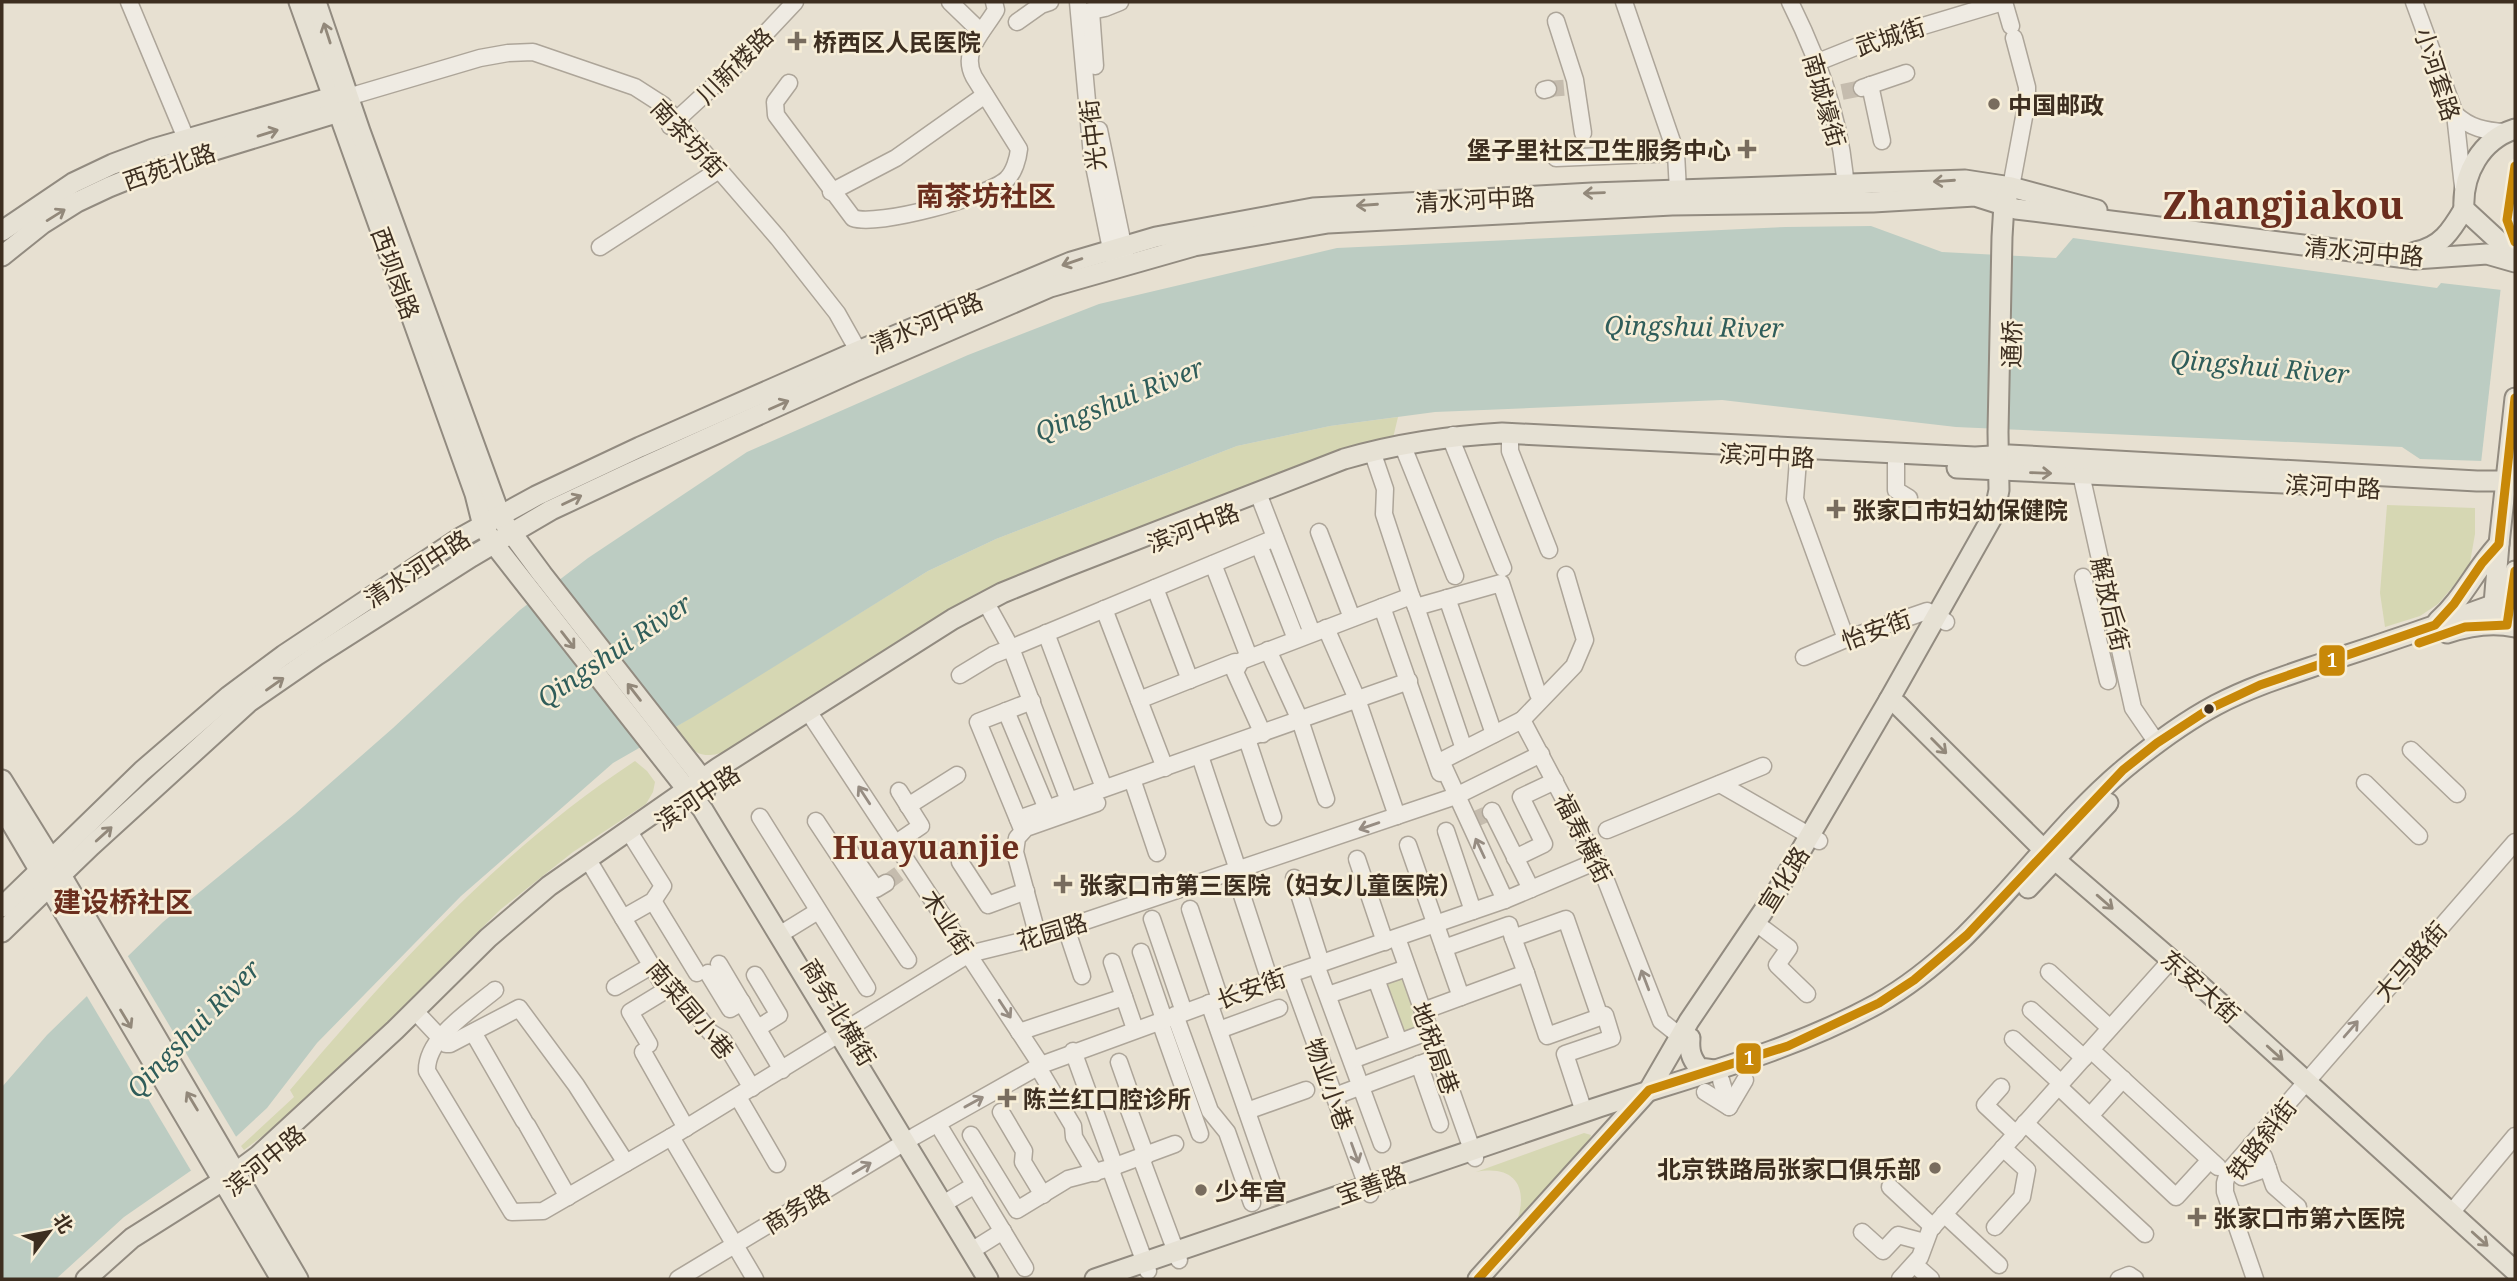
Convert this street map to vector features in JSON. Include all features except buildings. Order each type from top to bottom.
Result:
[{"type":"main road","name":"西坝岗路","points":[[299,2],[343,103],[482,468],[497,529]]},
{"type":"main road","name":"西坝岗路","points":[[316,2],[343,103],[475,494],[497,529]]},
{"type":"main road","name":"西苑北路","points":[[2,231],[73,183],[113,164],[189,148],[343,103]]},
{"type":"main road","name":"清水河中路","points":[[2011,200],[2411,252],[2428,249],[2450,233],[2464,199],[2473,163],[2484,149],[2512,128]]},
{"type":"main road","name":"西苑北路","points":[[2,256],[42,224],[77,202],[156,168],[189,148]]},
{"type":"main road","name":"清水河中路","points":[[50,873],[84,827],[142,771],[229,696],[284,655],[460,538],[547,513],[1014,284],[1071,262],[1194,246],[1328,223],[1846,194],[1965,180],[2011,200],[2415,259],[2487,254],[2515,262]]},
{"type":"main road","name":"清水河中路","points":[[1119,257],[1156,237],[1313,208],[1678,191],[1846,194]]},
{"type":"main road","points":[[2464,199],[2515,256]]},
{"type":"main road","points":[[2008,238],[2011,200]]},
{"type":"main road","name":"通桥","points":[[1998,432],[2008,238]]},
{"type":"main road","name":"通桥","points":[[2005,460],[2008,238]]},
{"type":"main road","name":"清水河中路","points":[[2,932],[15,902],[50,873],[81,855],[249,702],[471,556],[497,529],[536,496],[640,447],[859,360]]},
{"type":"main road","points":[[2050,855],[2107,785],[2157,743],[2208,709],[2260,685],[2435,631],[2506,626],[2507,601],[2499,544],[2510,482],[2515,398]]},
{"type":"main road","name":"宣化路","points":[[1490,1279],[1650,1095],[1685,1037],[1768,918],[1941,619],[1994,514],[2005,460],[1998,432]]},
{"type":"main road","name":"滨河中路","points":[[86,1279],[132,1238],[228,1176],[267,1163],[418,1014],[589,862],[811,715],[929,646],[988,606],[1259,497],[1373,455],[1453,440],[1510,438],[1896,458],[2005,460],[2081,467],[2510,482]]},
{"type":"main road","points":[[482,468],[507,493],[524,497],[536,496]]},
{"type":"main road","points":[[460,538],[472,525],[475,494]]},
{"type":"main road","points":[[541,573],[531,552],[531,541],[533,530],[547,513]]},
{"type":"main road","points":[[497,529],[541,573]]},
{"type":"main road","points":[[497,529],[507,562]]},
{"type":"main road","points":[[2435,631],[2482,563],[2499,544]]},
{"type":"main road","points":[[471,556],[490,554],[507,562]]},
{"type":"main road","name":"商务北横街","points":[[507,562],[660,758],[697,790]]},
{"type":"main road","points":[[2507,601],[2515,571]]},
{"type":"main road","name":"商务北横街","points":[[541,573],[676,746],[697,790],[976,1248],[1002,1279]]},
{"type":"main road","points":[[2050,855],[2119,790],[2196,729],[2281,691],[2507,601]]},
{"type":"main road","name":"东安大街","points":[[1894,702],[2050,855],[2172,960],[2515,1271]]},
{"type":"main road","points":[[2,780],[20,824],[97,956],[228,1176],[298,1279]]},
{"type":"main road","points":[[2,807],[20,824],[48,833],[69,835],[84,827]]},
{"type":"main road","points":[[20,824],[25,859],[15,902],[44,901],[73,914]]},
{"type":"main road","points":[[73,914],[73,881],[81,855]]},
{"type":"main road","name":"宝善路","points":[[1095,1279],[1146,1267],[1474,1154],[1717,1075],[1788,1046],[1879,1003],[1914,980],[1967,935],[2050,855]]},
{"type":"main road","points":[[1685,1037],[1690,1055],[1699,1068],[1717,1075]]},
{"type":"main road","name":"宣化路","points":[[1478,1279],[1650,1095]]},
{"type":"main road","points":[[1585,1117],[1597,1123],[1603,1130],[1600,1146]]},
{"type":"main road","points":[[228,1176],[281,1279]]},
{"type":"main road","name":"滨河中路","points":[[101,1279],[228,1176]]},
{"type":"main road","name":"商务北横街","points":[[976,1248],[988,1279]]},
{"type":"main road","name":"宝善路","points":[[1126,1279],[1146,1267]]},
{"type":"street","points":[[130,2],[189,148]]},
{"type":"street","name":"川新楼路","points":[[669,119],[780,2]]},
{"type":"street","name":"川新楼路","points":[[669,119],[733,68],[795,2]]},
{"type":"street","points":[[950,2],[981,32]]},
{"type":"street","points":[[789,83],[775,102],[776,116],[847,214],[859,220],[892,218],[983,191],[1006,180],[1014,167],[1019,149],[970,71],[970,49],[996,9],[994,2]]},
{"type":"street","points":[[1017,22],[1050,2]]},
{"type":"street","points":[[1085,7],[1120,2]]},
{"type":"street","points":[[1624,2],[1676,153],[1678,191]]},
{"type":"street","name":"南城壕街","points":[[1790,2],[1835,94],[1846,194]]},
{"type":"street","points":[[2004,2],[2027,87],[2011,200]]},
{"type":"street","name":"武城街","points":[[1818,62],[1863,44],[2004,2]]},
{"type":"street","name":"小河套路","points":[[2414,2],[2455,114],[2464,199]]},
{"type":"street","name":"光中街","points":[[1085,7],[1099,135],[1119,257]]},
{"type":"street","points":[[1556,21],[1574,86],[1583,132]]},
{"type":"street","name":"南茶坊街","points":[[343,103],[510,59],[531,60],[573,72],[641,101],[669,119],[778,238],[829,302],[859,360]]},
{"type":"street","points":[[1882,141],[1866,86],[1906,72]]},
{"type":"street","points":[[831,192],[896,158],[985,95]]},
{"type":"street","points":[[2455,114],[2473,127],[2486,131],[2512,128]]},
{"type":"street","points":[[1556,158],[1676,153]]},
{"type":"street","points":[[600,247],[716,172]]},
{"type":"street","points":[[1510,438],[1510,451],[1549,550]]},
{"type":"street","points":[[1453,440],[1503,568]]},
{"type":"street","points":[[1403,448],[1455,576]]},
{"type":"street","points":[[1799,452],[1795,499],[1846,639]]},
{"type":"street","points":[[1373,455],[1385,489],[1384,514],[1464,749]]},
{"type":"street","points":[[1896,458],[1896,491],[1909,498]]},
{"type":"street","name":"解放后街","points":[[2081,467],[2133,708],[2157,743]]},
{"type":"street","points":[[1259,497],[1311,634]]},
{"type":"street","points":[[1319,532],[1352,618]]},
{"type":"street","points":[[960,675],[993,655],[1275,538]]},
{"type":"street","points":[[1259,545],[1311,634],[1357,699],[1396,816]]},
{"type":"street","points":[[1213,564],[1243,660]]},
{"type":"street","points":[[1441,767],[1464,749],[1522,720],[1574,666],[1585,640],[1566,575]]},
{"type":"street","points":[[2083,577],[2106,675],[2124,663]]},
{"type":"street","points":[[1139,700],[1382,607],[1447,598],[1501,583],[1538,694]]},
{"type":"street","points":[[1155,588],[1190,680]]},
{"type":"street","points":[[1447,598],[1494,734]]},
{"type":"street","points":[[988,606],[1012,648],[1069,801]]},
{"type":"street","points":[[1382,607],[1441,767],[1470,822],[1505,900]]},
{"type":"street","points":[[1104,609],[1165,768]]},
{"type":"street","name":"怡安街","points":[[1804,657],[1846,639],[1927,611],[1941,619]]},
{"type":"street","points":[[1046,633],[1101,795]]},
{"type":"street","points":[[1268,650],[1300,720],[1326,799]]},
{"type":"street","points":[[1243,660],[1235,672],[1263,734]]},
{"type":"street","points":[[1019,829],[1132,779],[1409,681]]},
{"type":"street","points":[[1032,701],[978,722],[1019,829],[1015,852],[1038,937]]},
{"type":"street","points":[[1006,711],[1047,809]]},
{"type":"street","name":"木业街","points":[[811,715],[896,843],[907,867],[969,954],[1019,1032],[1073,1126],[1074,1137],[1107,1169]]},
{"type":"street","name":"福寿横街","points":[[1522,720],[1597,861],[1661,1021],[1685,1037]]},
{"type":"street","points":[[1247,739],[1273,817]]},
{"type":"street","points":[[2411,750],[2457,794]]},
{"type":"street","name":"花园路","points":[[439,1038],[429,1054],[427,1070],[512,1212],[543,1211],[626,1163],[674,1147],[686,1128],[969,954],[1038,937],[1238,876],[1456,796],[1541,754]]},
{"type":"street","points":[[1200,756],[1270,981]]},
{"type":"street","points":[[1607,830],[1763,766]]},
{"type":"street","points":[[908,806],[957,775]]},
{"type":"street","points":[[1132,779],[1157,853]]},
{"type":"street","points":[[992,780],[1019,829]]},
{"type":"street","points":[[1515,858],[1544,844],[1521,797],[1555,781]]},
{"type":"street","points":[[2365,783],[2419,836]]},
{"type":"street","points":[[1720,784],[1814,839]]},
{"type":"street","points":[[896,843],[921,827],[899,791]]},
{"type":"street","points":[[1019,829],[1047,809],[1069,801],[1101,795]]},
{"type":"street","points":[[1491,812],[1531,889]]},
{"type":"street","points":[[760,817],[867,988]]},
{"type":"street","points":[[816,821],[876,890]]},
{"type":"street","points":[[1446,831],[1473,911]]},
{"type":"street","points":[[617,914],[653,901],[663,886],[631,834]]},
{"type":"street","name":"大马路街","points":[[2306,1081],[2515,842]]},
{"type":"street","points":[[844,843],[876,890],[908,960]]},
{"type":"street","points":[[1408,845],[1461,997]]},
{"type":"street","name":"地税局巷","points":[[1357,859],[1391,940],[1407,968],[1474,1154]]},
{"type":"street","name":"长安街","points":[[910,1139],[1073,1051],[1505,900],[1597,861]]},
{"type":"street","name":"南菜园小巷","points":[[589,862],[617,914],[662,983],[679,991],[710,1032],[723,1040],[777,1164]]},
{"type":"street","points":[[960,862],[988,905],[1026,891]]},
{"type":"street","points":[[1294,878],[1328,995],[1382,1144]]},
{"type":"street","points":[[653,901],[708,970],[742,1002],[782,1070]]},
{"type":"street","points":[[1190,909],[1215,1001],[1219,1030],[1276,1195]]},
{"type":"street","points":[[784,932],[818,911]]},
{"type":"street","points":[[1768,918],[1789,948],[1777,965],[1807,994]]},
{"type":"street","points":[[1153,919],[1178,1074],[1200,1134]]},
{"type":"street","points":[[1513,938],[1566,919],[1600,1017]]},
{"type":"street","points":[[1444,948],[1509,925],[1547,1035],[1605,1015],[1612,1038],[1565,1054]]},
{"type":"street","points":[[1066,928],[1082,976]]},
{"type":"street","points":[[1140,952],[1195,1068],[1210,1111],[1227,1132],[1252,1203]]},
{"type":"street","points":[[1900,1279],[1923,1251],[1924,1242],[1938,1221],[2172,960]]},
{"type":"street","points":[[1112,962],[1135,1029]]},
{"type":"street","points":[[615,987],[651,966]]},
{"type":"street","points":[[1328,995],[1407,968]]},
{"type":"street","points":[[2049,972],[2110,1028]]},
{"type":"street","points":[[1423,1012],[1526,973]]},
{"type":"street","name":"物业小巷","points":[[1290,974],[1368,1190]]},
{"type":"street","points":[[755,975],[779,1015],[758,1028]]},
{"type":"street","points":[[1376,979],[1399,1042]]},
{"type":"street","points":[[671,987],[630,1012],[686,1128]]},
{"type":"street","points":[[439,1038],[495,990]]},
{"type":"street","points":[[1019,1032],[1124,997]]},
{"type":"street","points":[[418,1014],[439,1038],[450,1045],[519,1008],[576,1085],[626,1163]]},
{"type":"street","points":[[1219,1030],[1279,1008]]},
{"type":"street","points":[[2031,1010],[2123,1079],[2210,1160],[2242,1177],[2268,1168]]},
{"type":"street","points":[[1352,1060],[1430,1031]]},
{"type":"street","points":[[1558,1032],[1585,1117]]},
{"type":"street","points":[[474,1034],[568,1197]]},
{"type":"street","points":[[2013,1039],[2176,1197],[2210,1160]]},
{"type":"street","points":[[1073,1051],[1094,1106],[1107,1169],[1146,1267]]},
{"type":"street","points":[[1335,1096],[1439,1057]]},
{"type":"street","points":[[1119,1062],[1131,1096],[1129,1110],[1177,1256]]},
{"type":"street","points":[[1419,1065],[1440,1124]]},
{"type":"street","points":[[1178,1074],[1195,1068]]},
{"type":"street","points":[[1717,1075],[1729,1107]]},
{"type":"street","points":[[2090,1116],[2123,1079]]},
{"type":"street","points":[[1729,1107],[1745,1080]]},
{"type":"street","name":"铁路斜街","points":[[2255,1279],[2225,1192],[2229,1172],[2306,1081]]},
{"type":"street","points":[[2001,1087],[1985,1105],[2021,1129],[2145,1234]]},
{"type":"street","points":[[1247,1111],[1306,1090]]},
{"type":"street","points":[[1705,1092],[1729,1107]]},
{"type":"street","points":[[1069,1119],[1094,1106]]},
{"type":"street","points":[[1001,1112],[1024,1151],[1023,1161],[1043,1195]]},
{"type":"street","points":[[942,1131],[1026,1268]]},
{"type":"street","points":[[971,1135],[1017,1210],[1068,1179],[1144,1157],[1175,1144]]},
{"type":"street","points":[[2451,1213],[2515,1136]]},
{"type":"street","name":"商务路","points":[[678,1279],[725,1234],[910,1139]]},
{"type":"street","points":[[2251,1145],[2264,1157],[2274,1185],[2298,1207]]},
{"type":"street","points":[[674,1147],[755,1279]]},
{"type":"street","points":[[1995,1227],[2022,1197],[2027,1170],[2003,1148]]},
{"type":"street","points":[[948,1201],[991,1166]]},
{"type":"street","points":[[1890,1187],[1999,1265]]},
{"type":"street","points":[[976,1248],[1003,1231]]},
{"type":"street","points":[[1862,1232],[1883,1251],[1898,1235],[1924,1242]]},
{"type":"street","points":[[1914,1264],[1931,1279]]},
{"type":"green space","points":[[1398,417],[1393,438],[1343,449],[979,592],[921,626],[730,750],[703,755],[692,749],[674,728],[928,571],[996,539],[1237,446],[1330,426]]},
{"type":"green space","points":[[2387,505],[2475,508],[2475,534],[2469,568],[2438,604],[2420,616],[2385,627],[2380,593]]},
{"type":"green space","points":[[635,761],[655,782],[646,804],[573,852],[501,909],[305,1104],[244,1150],[241,1146],[294,1097],[290,1090],[368,1000],[450,913],[539,833],[586,795]]},
{"type":"green space","points":[[1406,971],[1426,1029],[1400,1038],[1379,981]]},
{"type":"green space","points":[[1584,1133],[1591,1135],[1589,1141],[1515,1226],[1521,1201],[1516,1182],[1502,1172],[1476,1172]]},
{"type":"water","name":"Qingshui River","points":[[1871,226],[1942,252],[2056,258],[2073,238],[2437,288],[2441,283],[2502,290],[2515,462],[2420,459],[2402,447],[1956,427],[1722,400],[1435,412],[1330,426],[1237,446],[996,539],[928,571],[693,717],[613,763],[461,896],[317,1043],[267,1108],[225,1147],[124,1217],[56,1279],[2,1279],[2,1087],[47,1035],[163,922],[295,814],[393,728],[520,610],[588,558],[747,452],[968,355],[1099,304],[1337,248],[1786,227]]},
{"type":"pier","points":[[2501,286],[2515,287],[2515,466],[2481,463]]},
{"type":"pier","points":[[126,953],[238,1140],[193,1174],[85,993]]},
{"type":"tunnel","points":[[1548,89],[1572,87]]},
{"type":"tunnel","points":[[1842,92],[1862,88]]},
{"type":"tunnel","points":[[1471,821],[1491,812]]},
{"type":"tunnel","points":[[886,883],[904,870]]},
{"type":"transit line","name":"1","points":[[2515,166],[2507,220],[2515,242]]},
{"type":"transit line","name":"1","points":[[1478,1279],[1649,1090],[1788,1046],[1879,1003],[1914,980],[1967,935],[2123,770],[2157,743],[2209,709],[2260,685],[2435,625],[2499,544],[2515,398]]},
{"type":"transit line","name":"1","points":[[2419,643],[2465,627],[2507,625],[2515,571]]},
{"type":"place","name":"桥西区人民医院","points":[[797,41]]},
{"type":"place","name":"中国邮政","points":[[1994,104]]},
{"type":"place","name":"堡子里社区卫生服务中心","points":[[1747,149]]},
{"type":"place","name":"张家口市妇幼保健院","points":[[1836,509]]},
{"type":"place","name":"张家口市第三医院（妇女儿童医院）","points":[[1063,884]]},
{"type":"place","name":"陈兰红口腔诊所","points":[[1007,1098]]},
{"type":"place","name":"北京铁路局张家口俱乐部","points":[[1935,1168]]},
{"type":"place","name":"少年宫","points":[[1201,1190]]},
{"type":"place","name":"张家口市第六医院","points":[[2197,1217]]},
{"type":"district","name":"南茶坊社区","points":[[986,195]]},
{"type":"district","name":"Zhangjiakou","points":[[2283,204]]},
{"type":"district","name":"Huayuanjie","points":[[926,846]]},
{"type":"district","name":"建设桥社区","points":[[123,901]]}]
